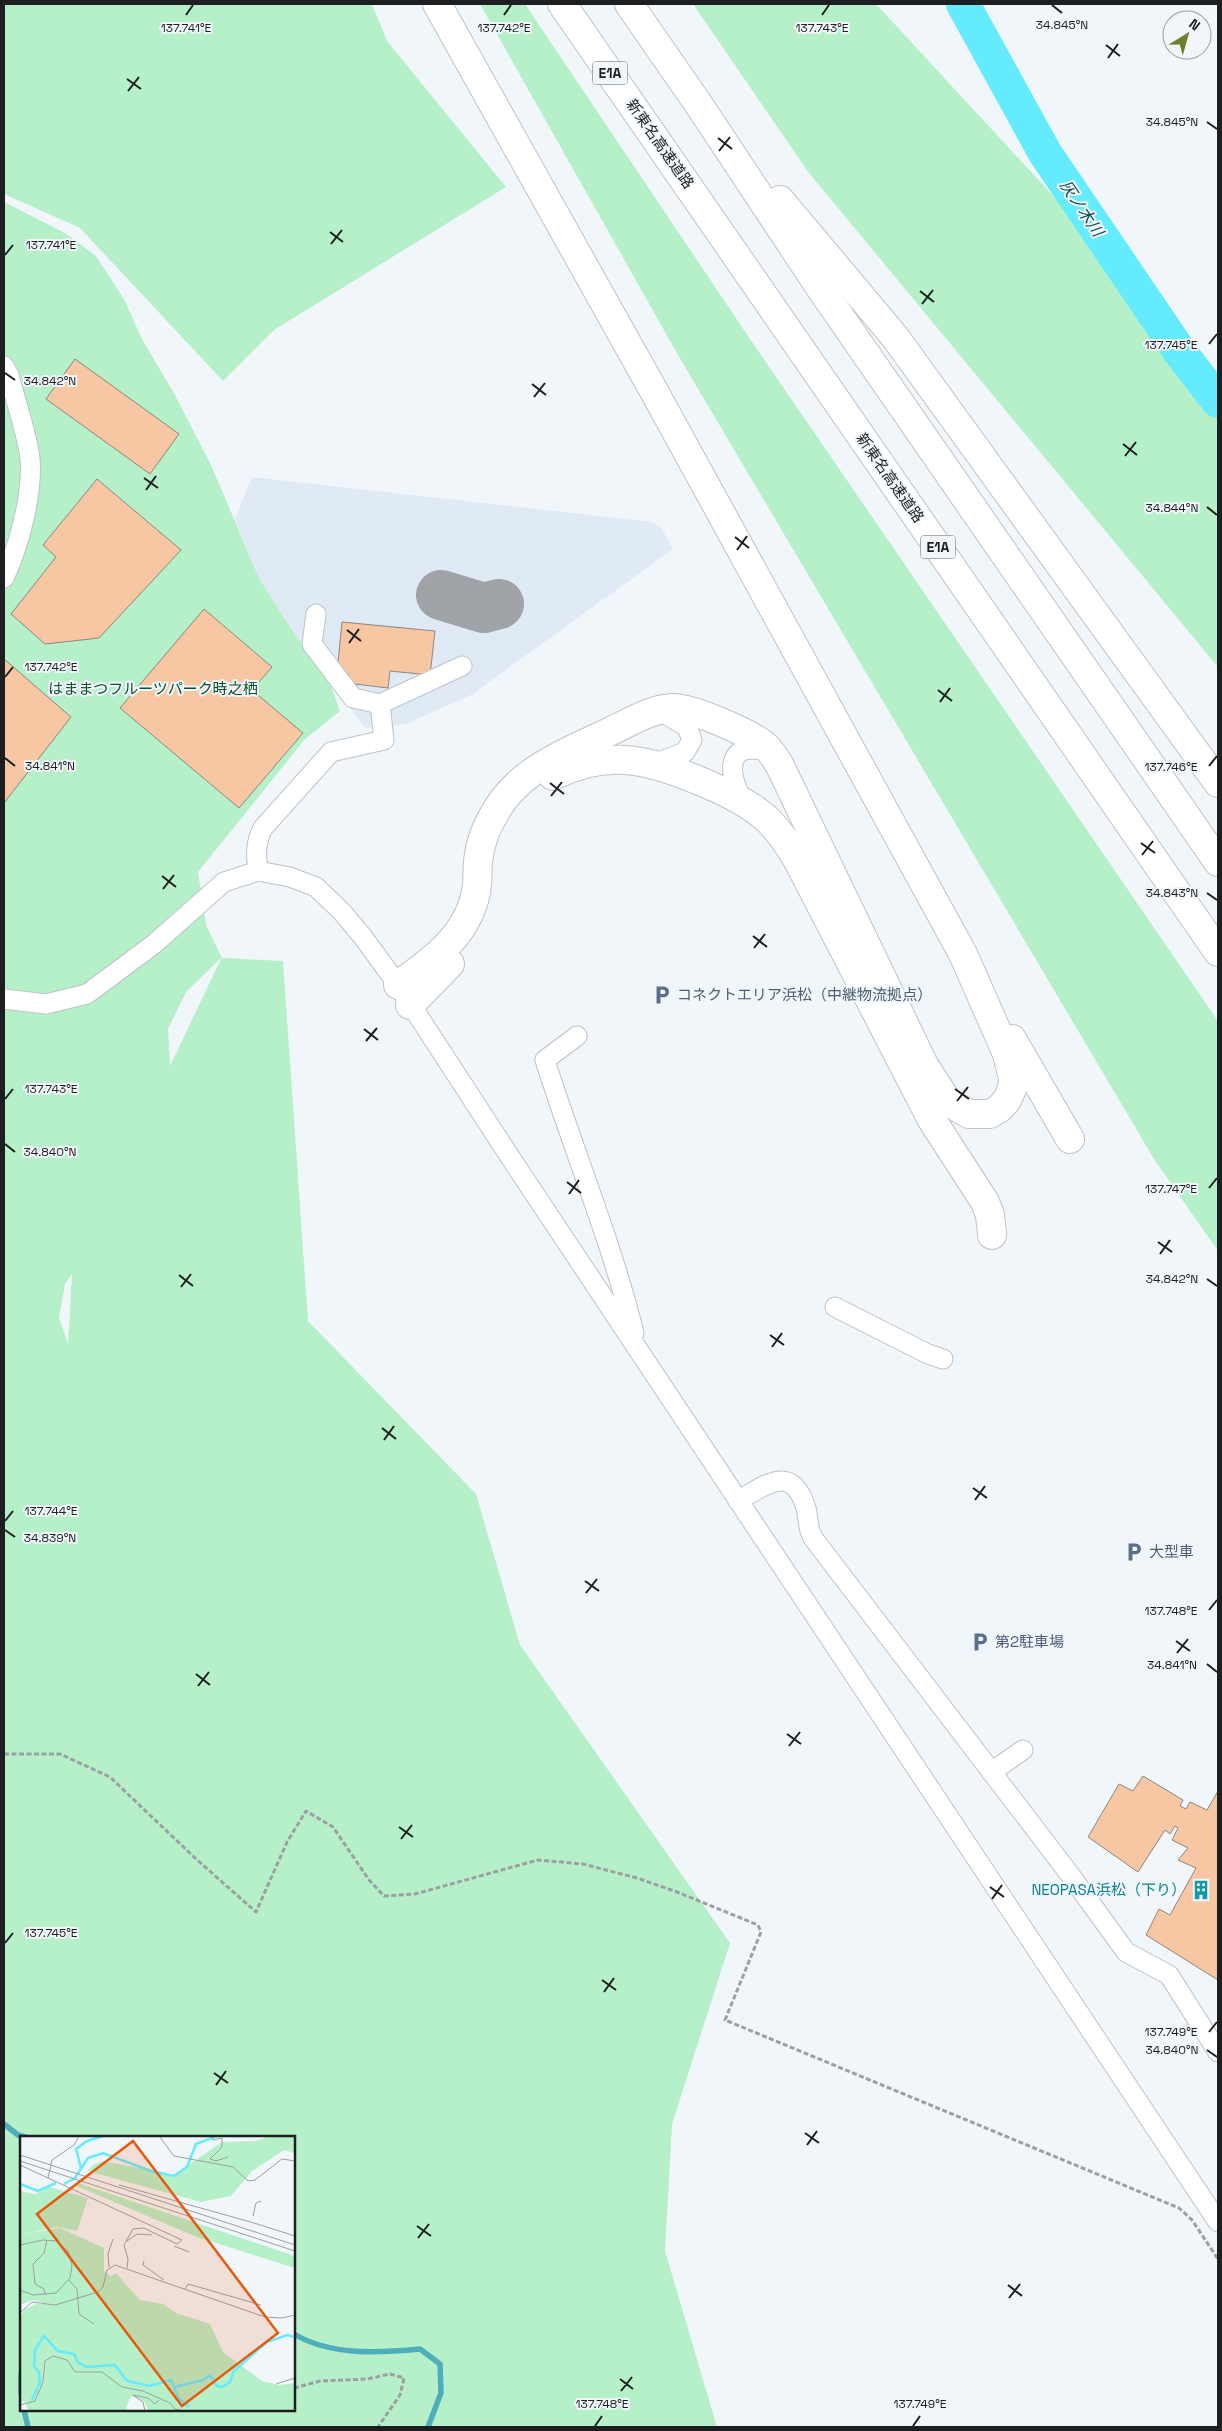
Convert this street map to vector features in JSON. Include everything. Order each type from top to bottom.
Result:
[{"type":"highway","points":[[437,4],[655,393],[963,954],[1070,1139]]},
{"type":"highway","name":"新東名高速道路","points":[[562,4],[1218,952]]},
{"type":"highway","points":[[629,4],[697,102],[828,300],[1218,862]]},
{"type":"highway","points":[[697,102],[895,337],[1218,783]]},
{"type":"highway","points":[[404,995],[431,962],[445,949],[465,922],[476,893],[480,846],[486,829],[494,814],[516,785],[554,758],[659,711],[671,708],[697,713],[749,736],[772,753],[786,776],[932,1080],[948,1102],[969,1114],[980,1116],[990,1114],[1007,1100],[1013,1078],[1007,1054],[963,954]]},
{"type":"highway","points":[[404,995],[455,959],[478,928],[489,897],[495,851],[500,834],[518,804],[529,792],[555,774],[589,763],[623,759],[656,763],[715,787],[745,803],[778,831],[797,859],[932,1120],[985,1202],[990,1215],[992,1234]]},
{"type":"street","points":[[4,366],[9,375],[30,458],[27,497],[23,516],[4,578]]},
{"type":"street","points":[[316,614],[312,644],[353,698],[380,704],[462,666]]},
{"type":"street","points":[[258,871],[257,838],[263,828],[331,752],[384,740],[380,704]]},
{"type":"street","points":[[656,763],[685,752],[692,740],[691,733],[681,722],[659,711]]},
{"type":"street","points":[[745,803],[737,790],[731,773],[736,757],[741,752],[750,749],[772,753]]},
{"type":"street","points":[[4,999],[46,1004],[87,994],[154,944],[224,882],[258,871],[290,877],[316,887],[363,937],[404,995],[1218,2222]]},
{"type":"street","points":[[577,1036],[545,1060],[622,1286],[637,1346]]},
{"type":"street","points":[[835,1306],[928,1354],[943,1359]]},
{"type":"street","points":[[738,1501],[772,1481],[783,1480],[793,1486],[806,1509],[808,1530],[814,1538],[1071,1876],[1126,1952],[1169,1975],[1218,2052]]},
{"type":"street","points":[[991,1772],[1023,1750]]},
{"type":"path","points":[[4,1754],[60,1754],[110,1777],[195,1858],[256,1912],[287,1842],[306,1811],[333,1827],[369,1880],[384,1896],[415,1894],[538,1860],[583,1864],[637,1878],[758,1925],[761,1932],[725,2020],[1045,2155],[1179,2208],[1192,2220],[1218,2259]]},
{"type":"path","points":[[295,2388],[320,2381],[367,2379],[390,2374],[404,2378],[400,2395],[378,2427]]},
{"type":"shaded area","points":[[252,477],[653,522],[662,529],[673,549],[471,695],[406,724],[365,728],[292,630],[259,578],[235,519]]},
{"type":"green space","points":[[4,4],[372,4],[387,41],[506,187],[274,330],[223,381],[80,228],[4,194]]},
{"type":"green space","points":[[480,4],[525,4],[750,339],[1218,1021],[1218,1251],[1154,1159],[678,355]]},
{"type":"green space","points":[[693,4],[876,4],[1166,318],[1218,381],[1218,667],[809,173]]},
{"type":"green space","name":"はままつフルーツパーク時之栖","points":[[4,202],[65,233],[96,256],[124,299],[142,339],[175,395],[211,465],[259,578],[292,630],[330,683],[340,711],[305,739],[198,872],[206,925],[222,958],[283,961],[308,1321],[476,1494],[520,1645],[730,1943],[672,2124],[665,2251],[717,2427],[4,2427]],"holes":[[[221,959],[170,1066],[168,1029],[186,992]],[[72,1274],[68,1344],[59,1318],[65,1284]]]},
{"type":"building","points":[[75,359],[179,434],[150,474],[46,399]]},
{"type":"building","points":[[97,479],[181,550],[99,638],[45,644],[11,614],[56,557],[43,545]]},
{"type":"building","points":[[204,609],[272,667],[252,690],[303,733],[239,808],[120,708]]},
{"type":"building","points":[[342,622],[435,631],[430,675],[390,671],[388,688],[347,683],[348,674],[337,673]]},
{"type":"building","points":[[4,659],[71,717],[4,803]]},
{"type":"building","name":"NEOPASA浜松（下り）","points":[[1143,1776],[1183,1800],[1180,1806],[1186,1809],[1190,1802],[1207,1810],[1218,1791],[1218,1980],[1146,1935],[1159,1909],[1170,1915],[1196,1868],[1178,1860],[1188,1848],[1172,1840],[1178,1828],[1175,1826],[1170,1834],[1165,1830],[1138,1872],[1088,1837],[1119,1784],[1133,1791]]},
{"type":"waterway","name":"灰ノ木川","points":[[963,4],[1045,153],[1180,352],[1218,401]]},
{"type":"waterway","points":[[4,2124],[22,2136]]},
{"type":"waterway","points":[[295,2334],[324,2346],[356,2351],[420,2349],[440,2364],[441,2393],[428,2427]]},
{"type":"waterway","points":[[24,2411],[28,2427]]},
{"type":"taxiway","points":[[441,595],[484,608],[499,604]]},
{"type":"place","name":"コネクトエリア浜松（中継物流拠点）","points":[[662,995]]},
{"type":"place","name":"大型車","points":[[1134,1552]]},
{"type":"place","name":"第2駐車場","points":[[980,1642]]},
{"type":"place","name":"NEOPASA浜松（下り）","points":[[1201,1890]]}]
